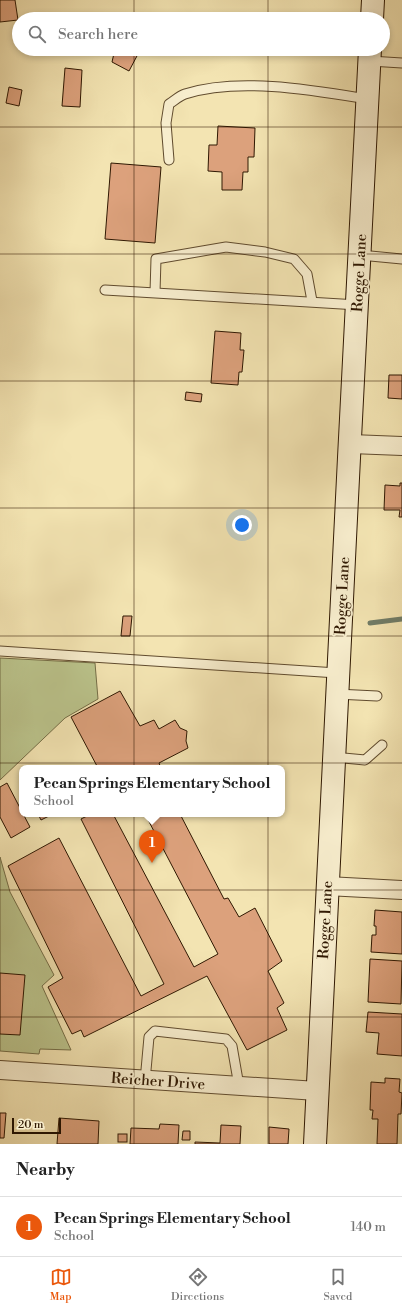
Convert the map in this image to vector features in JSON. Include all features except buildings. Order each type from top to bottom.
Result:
[{"type":"street","points":[[372,12],[373,0]]},
{"type":"street","name":"Rogge Lane","points":[[314,1144],[332,757],[351,444],[370,56]]},
{"type":"street","points":[[351,444],[402,446]]},
{"type":"street","points":[[327,886],[402,890]]},
{"type":"street","name":"Reicher Drive","points":[[0,1070],[317,1091]]},
{"type":"lane","points":[[374,56],[402,63]]},
{"type":"lane","points":[[169,160],[166,123],[169,104],[183,95],[208,89],[260,86],[313,91],[367,99]]},
{"type":"lane","points":[[155,292],[156,259],[226,247],[264,252],[294,259],[307,274],[312,301]]},
{"type":"lane","points":[[360,255],[402,259]]},
{"type":"lane","points":[[105,290],[312,301],[358,305]]},
{"type":"lane","points":[[0,651],[336,684],[377,696]]},
{"type":"lane","points":[[332,757],[365,760],[382,745]]},
{"type":"lane","points":[[145,1080],[149,1036],[155,1031],[226,1039],[232,1046],[239,1086]]},
{"type":"green space","points":[[0,658],[95,663],[98,699],[65,718],[0,780]]},
{"type":"green space","points":[[0,857],[10,892],[54,975],[42,986],[71,1050],[40,1049],[39,1054],[0,1051]]},
{"type":"waterway","points":[[370,623],[402,619]]},
{"type":"place","name":"Pecan Springs Elementary School","points":[[152,863]]}]
